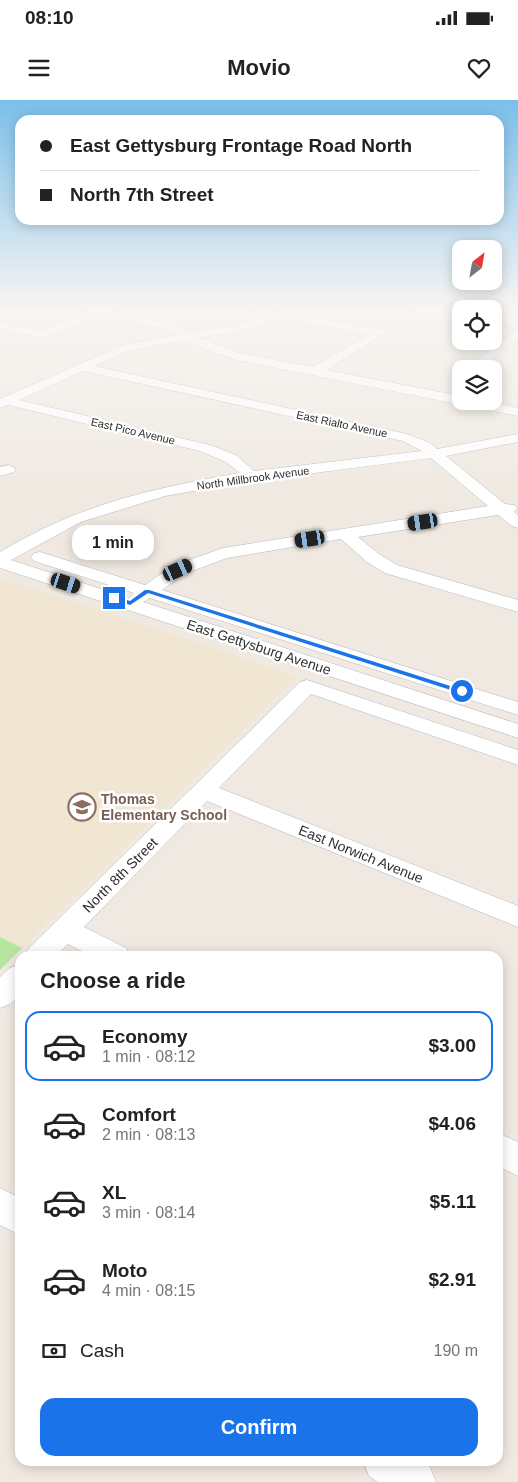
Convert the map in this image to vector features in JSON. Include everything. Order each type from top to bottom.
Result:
[{"type":"street","points":[[3,402],[72,371]]},
{"type":"street","name":"East Rialto Avenue","points":[[96,371],[395,435],[416,442],[434,453],[500,510],[518,523]]},
{"type":"street","points":[[314,372],[452,398]]},
{"type":"street","points":[[437,395],[449,386]]},
{"type":"street","name":"East Pico Avenue","points":[[3,402],[205,448],[234,460],[246,468],[251,478]]},
{"type":"street","points":[[502,409],[518,412]]},
{"type":"street","name":"North Millbrook Avenue","points":[[0,560],[62,524],[108,507],[172,490],[434,453],[518,438]]},
{"type":"street","points":[[130,604],[178,570],[209,557],[239,550],[518,507]]},
{"type":"street","points":[[345,534],[372,558],[391,569],[518,606]]},
{"type":"street","points":[[40,557],[518,709]]},
{"type":"street","name":"East Gettysburg Avenue","points":[[0,560],[518,731]]},
{"type":"street","name":"North 8th Street","points":[[44,951],[307,686],[518,758]]},
{"type":"street","name":"East Norwich Avenue","points":[[204,790],[518,917]]},
{"type":"street","points":[[65,930],[106,951]]},
{"type":"street","points":[[0,996],[15,981]]},
{"type":"street","points":[[503,1152],[518,1160]]},
{"type":"street","points":[[0,1205],[15,1215]]},
{"type":"street","points":[[391,1466],[415,1482]]},
{"type":"shaded area","name":"Thomas Elementary School","points":[[0,579],[137,622],[296,677],[22,948],[0,937]]},
{"type":"green space","points":[[0,937],[22,948],[19,951],[15,951],[15,955],[0,970]]},
{"type":"place","name":"Thomas Elementary School","points":[[82,807]]},
{"type":"route","points":[[114,598],[130,604],[147,591],[462,691]]}]
